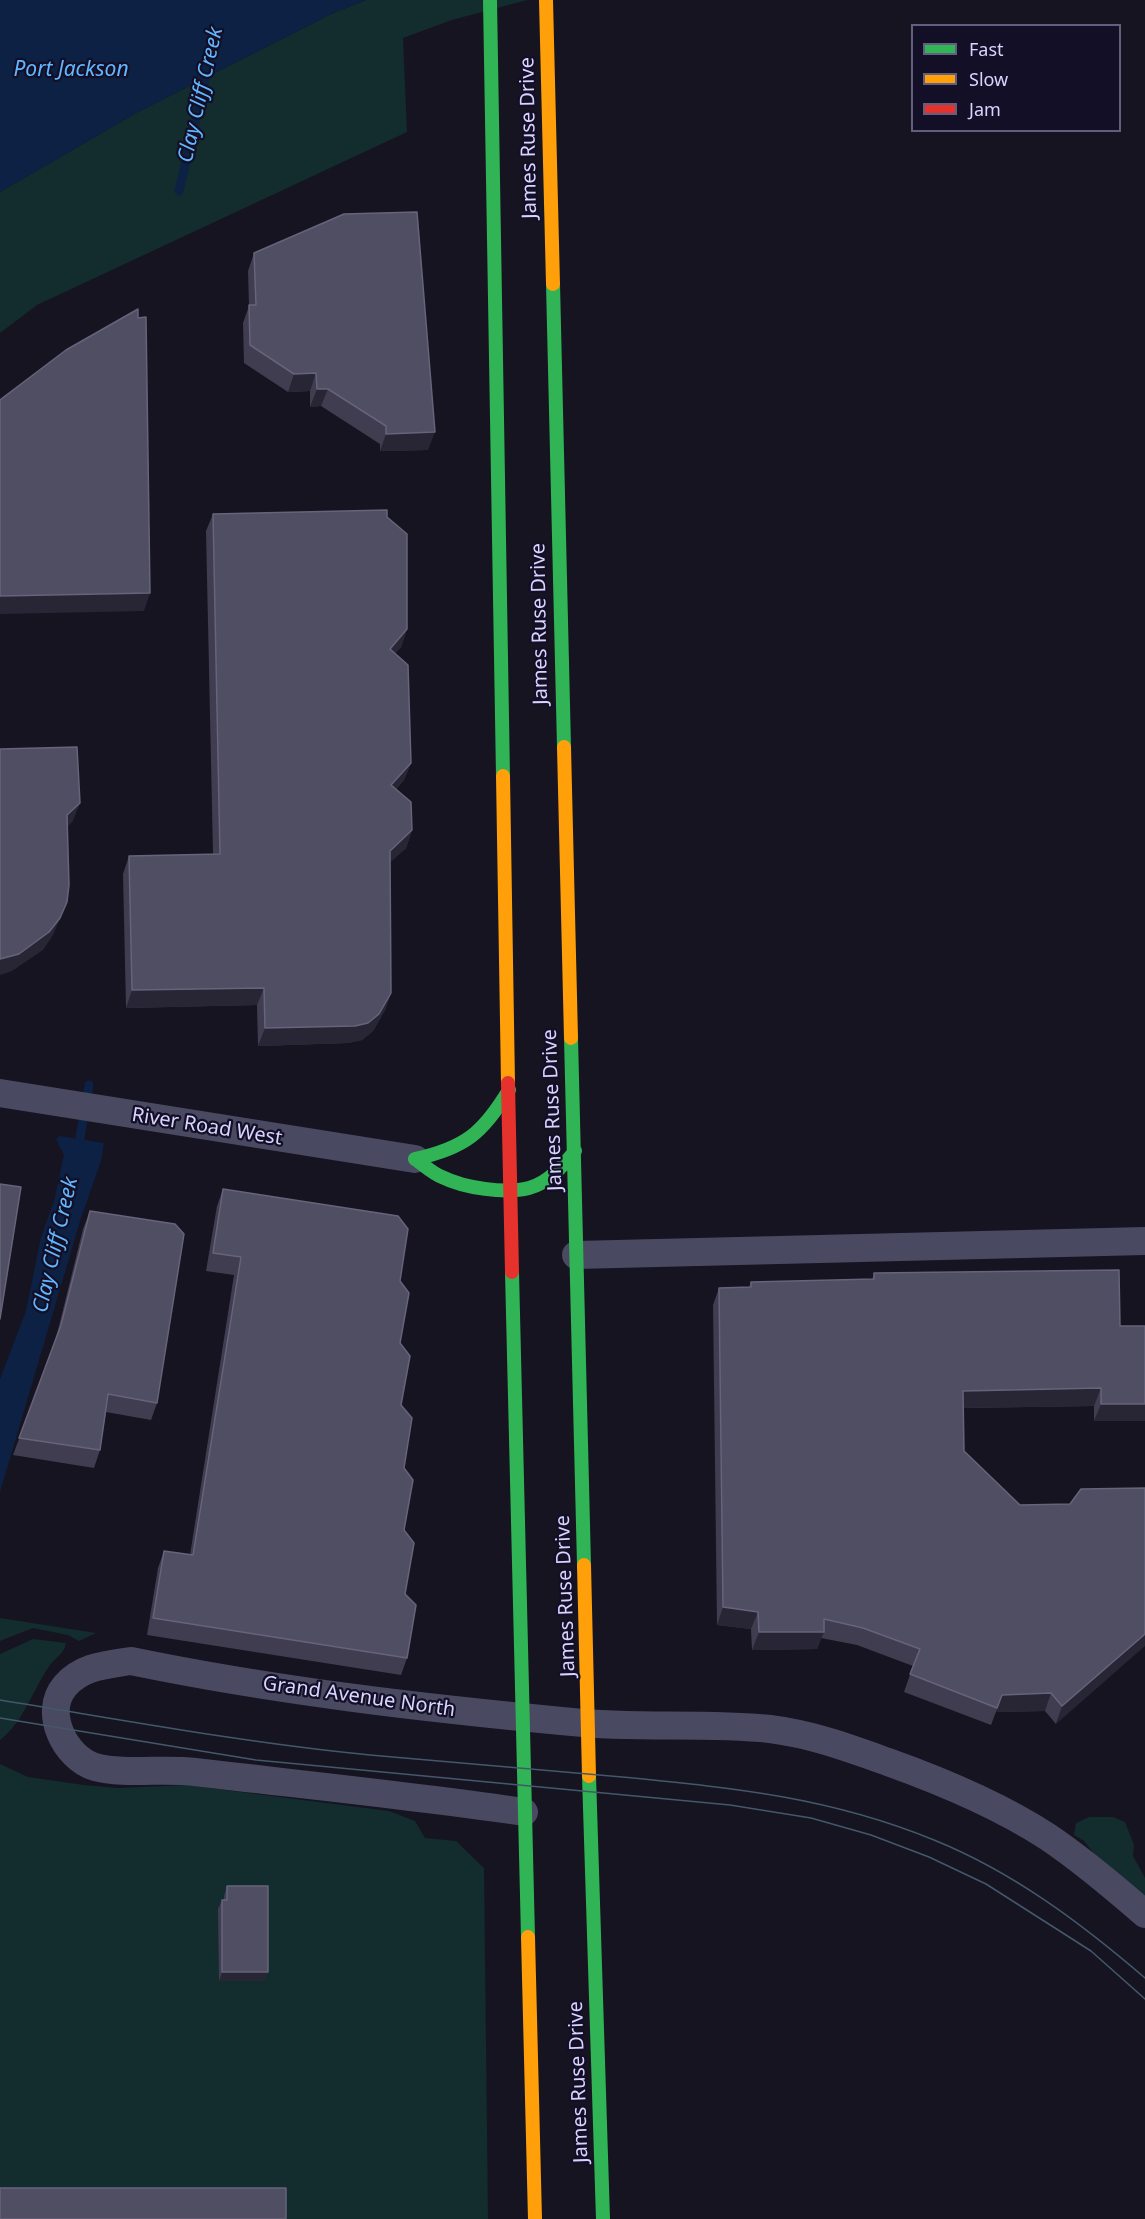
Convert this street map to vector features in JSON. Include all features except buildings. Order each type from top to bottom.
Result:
[{"type":"main road","name":"James Ruse Drive","points":[[490,0],[510,1189],[536,2219]]},
{"type":"main road","name":"James Ruse Drive","points":[[546,0],[576,1255],[603,2219]]},
{"type":"main road","points":[[415,1159],[449,1152],[464,1144],[483,1130],[509,1090]]},
{"type":"main road","points":[[415,1159],[446,1179],[510,1189],[528,1188],[560,1168],[575,1150]]},
{"type":"street","name":"River Road West","points":[[0,1093],[415,1159]]},
{"type":"street","points":[[576,1255],[1145,1241]]},
{"type":"street","name":"Grand Avenue North","points":[[524,1812],[188,1771],[94,1767],[72,1752],[60,1733],[55,1712],[58,1694],[73,1677],[93,1667],[131,1661],[410,1706],[589,1724],[758,1729],[803,1734],[839,1744],[957,1789],[1047,1837],[1080,1860],[1145,1914]]},
{"type":"green space","points":[[366,0],[527,0],[452,20],[403,38],[407,132],[37,305],[0,333],[0,192],[136,113],[331,14]]},
{"type":"green space","points":[[0,1618],[96,1633],[79,1641],[68,1635],[33,1628],[0,1641]]},
{"type":"green space","points":[[33,1639],[66,1643],[62,1652],[44,1674],[16,1724],[0,1740],[0,1654]]},
{"type":"green space","points":[[0,1764],[28,1777],[84,1785],[118,1788],[186,1785],[389,1811],[415,1821],[425,1838],[456,1841],[484,1868],[488,2219],[0,2219]]},
{"type":"green space","points":[[1089,1817],[1113,1817],[1125,1822],[1134,1845],[1133,1856],[1145,1878],[1145,1904],[1113,1878],[1084,1841],[1074,1835],[1076,1823]]},
{"type":"water","name":"Port Jackson","points":[[0,0],[366,0],[331,14],[136,113],[0,192]]},
{"type":"water","points":[[60,1136],[104,1143],[101,1161],[81,1218],[0,1492],[0,1379],[26,1311],[41,1237],[54,1201],[64,1155],[56,1139]]},
{"type":"waterway","name":"Clay Cliff Creek","points":[[179,191],[208,67]]},
{"type":"waterway","name":"Clay Cliff Creek","points":[[78,1149],[89,1085]]},
{"type":"tram line","points":[[0,1700],[277,1744],[370,1755],[703,1785],[819,1804],[895,1825],[934,1840],[991,1867],[1045,1900],[1145,1978]]},
{"type":"tram line","points":[[0,1718],[256,1760],[730,1805],[811,1818],[871,1835],[929,1857],[986,1884],[1091,1951],[1145,1999]]},
{"type":"traffic: fast","points":[[490,0],[503,776]]},
{"type":"traffic: fast","points":[[553,284],[564,747]]},
{"type":"traffic: fast","points":[[571,1038],[584,1565]]},
{"type":"traffic: fast","points":[[415,1159],[447,1150],[471,1136],[481,1128],[509,1090]]},
{"type":"traffic: fast","points":[[415,1159],[451,1181],[485,1189],[519,1190],[536,1186],[549,1178],[575,1151]]},
{"type":"traffic: fast","points":[[512,1272],[528,1937]]},
{"type":"traffic: fast","points":[[589,1776],[603,2219]]},
{"type":"traffic: slow","points":[[546,0],[553,284]]},
{"type":"traffic: slow","points":[[564,747],[571,1038]]},
{"type":"traffic: slow","points":[[503,776],[508,1083]]},
{"type":"traffic: slow","points":[[584,1565],[589,1776]]},
{"type":"traffic: slow","points":[[528,1937],[535,2219]]},
{"type":"traffic: jam","points":[[508,1083],[512,1272]]}]
